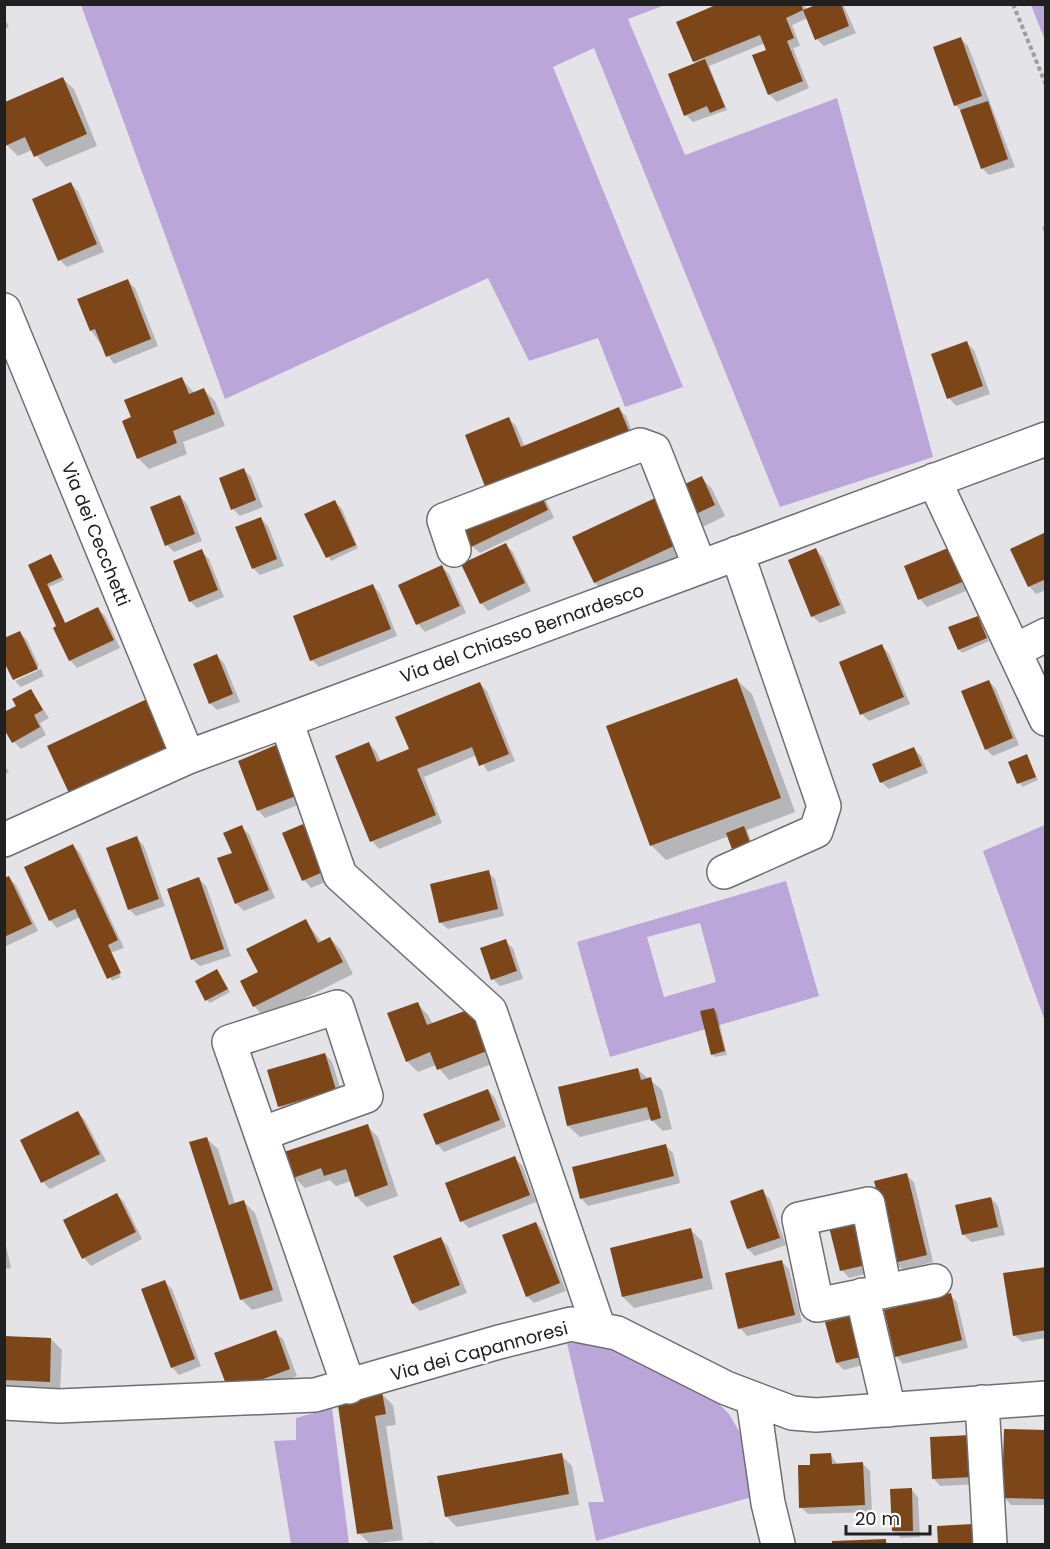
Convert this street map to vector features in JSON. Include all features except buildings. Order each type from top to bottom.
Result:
[{"type":"street","name":"Via dei Cecchetti","points":[[4,310],[188,757]]},
{"type":"street","name":"Via del Chiasso Bernardesco","points":[[4,840],[188,757],[1046,438]]},
{"type":"street","points":[[454,550],[444,520],[640,445],[654,450],[700,567]]},
{"type":"street","points":[[934,480],[1046,719]]},
{"type":"street","points":[[724,872],[816,831],[824,806],[737,553]]},
{"type":"street","points":[[1014,651],[1046,635]]},
{"type":"street","points":[[286,721],[340,875],[490,1011],[599,1329]]},
{"type":"street","points":[[261,1134],[366,1096],[337,1007],[229,1042],[261,1134],[349,1387]]},
{"type":"street","points":[[889,1410],[873,1293],[934,1281]]},
{"type":"street","name":"Via dei Capannoresi","points":[[4,1403],[59,1406],[303,1396],[349,1387],[571,1324],[617,1333],[726,1388],[792,1413],[816,1415],[1046,1398]]},
{"type":"street","points":[[753,1399],[768,1503],[778,1545]]},
{"type":"street","points":[[982,1402],[990,1545]]},
{"type":"path","points":[[1012,4],[1046,86]]},
{"type":"shaded area","points":[[81,5],[665,5],[628,19],[685,155],[837,98],[933,457],[780,507],[594,48],[553,67],[683,387],[625,407],[598,338],[529,361],[488,278],[225,399]]},
{"type":"shaded area","points":[[1031,5],[1045,5],[1045,40]]},
{"type":"shaded area","points":[[1045,825],[1045,1021],[983,851]]},
{"type":"shaded area","points":[[786,881],[819,996],[610,1057],[577,942]],"holes":[[[700,923],[716,982],[664,997],[647,937]]]},
{"type":"shaded area","points":[[567,1343],[617,1345],[712,1397],[729,1414],[740,1433],[752,1497],[596,1541],[588,1502],[604,1502]]},
{"type":"shaded area","points":[[332,1408],[349,1544],[291,1544],[274,1441],[296,1440],[296,1418]]}]
